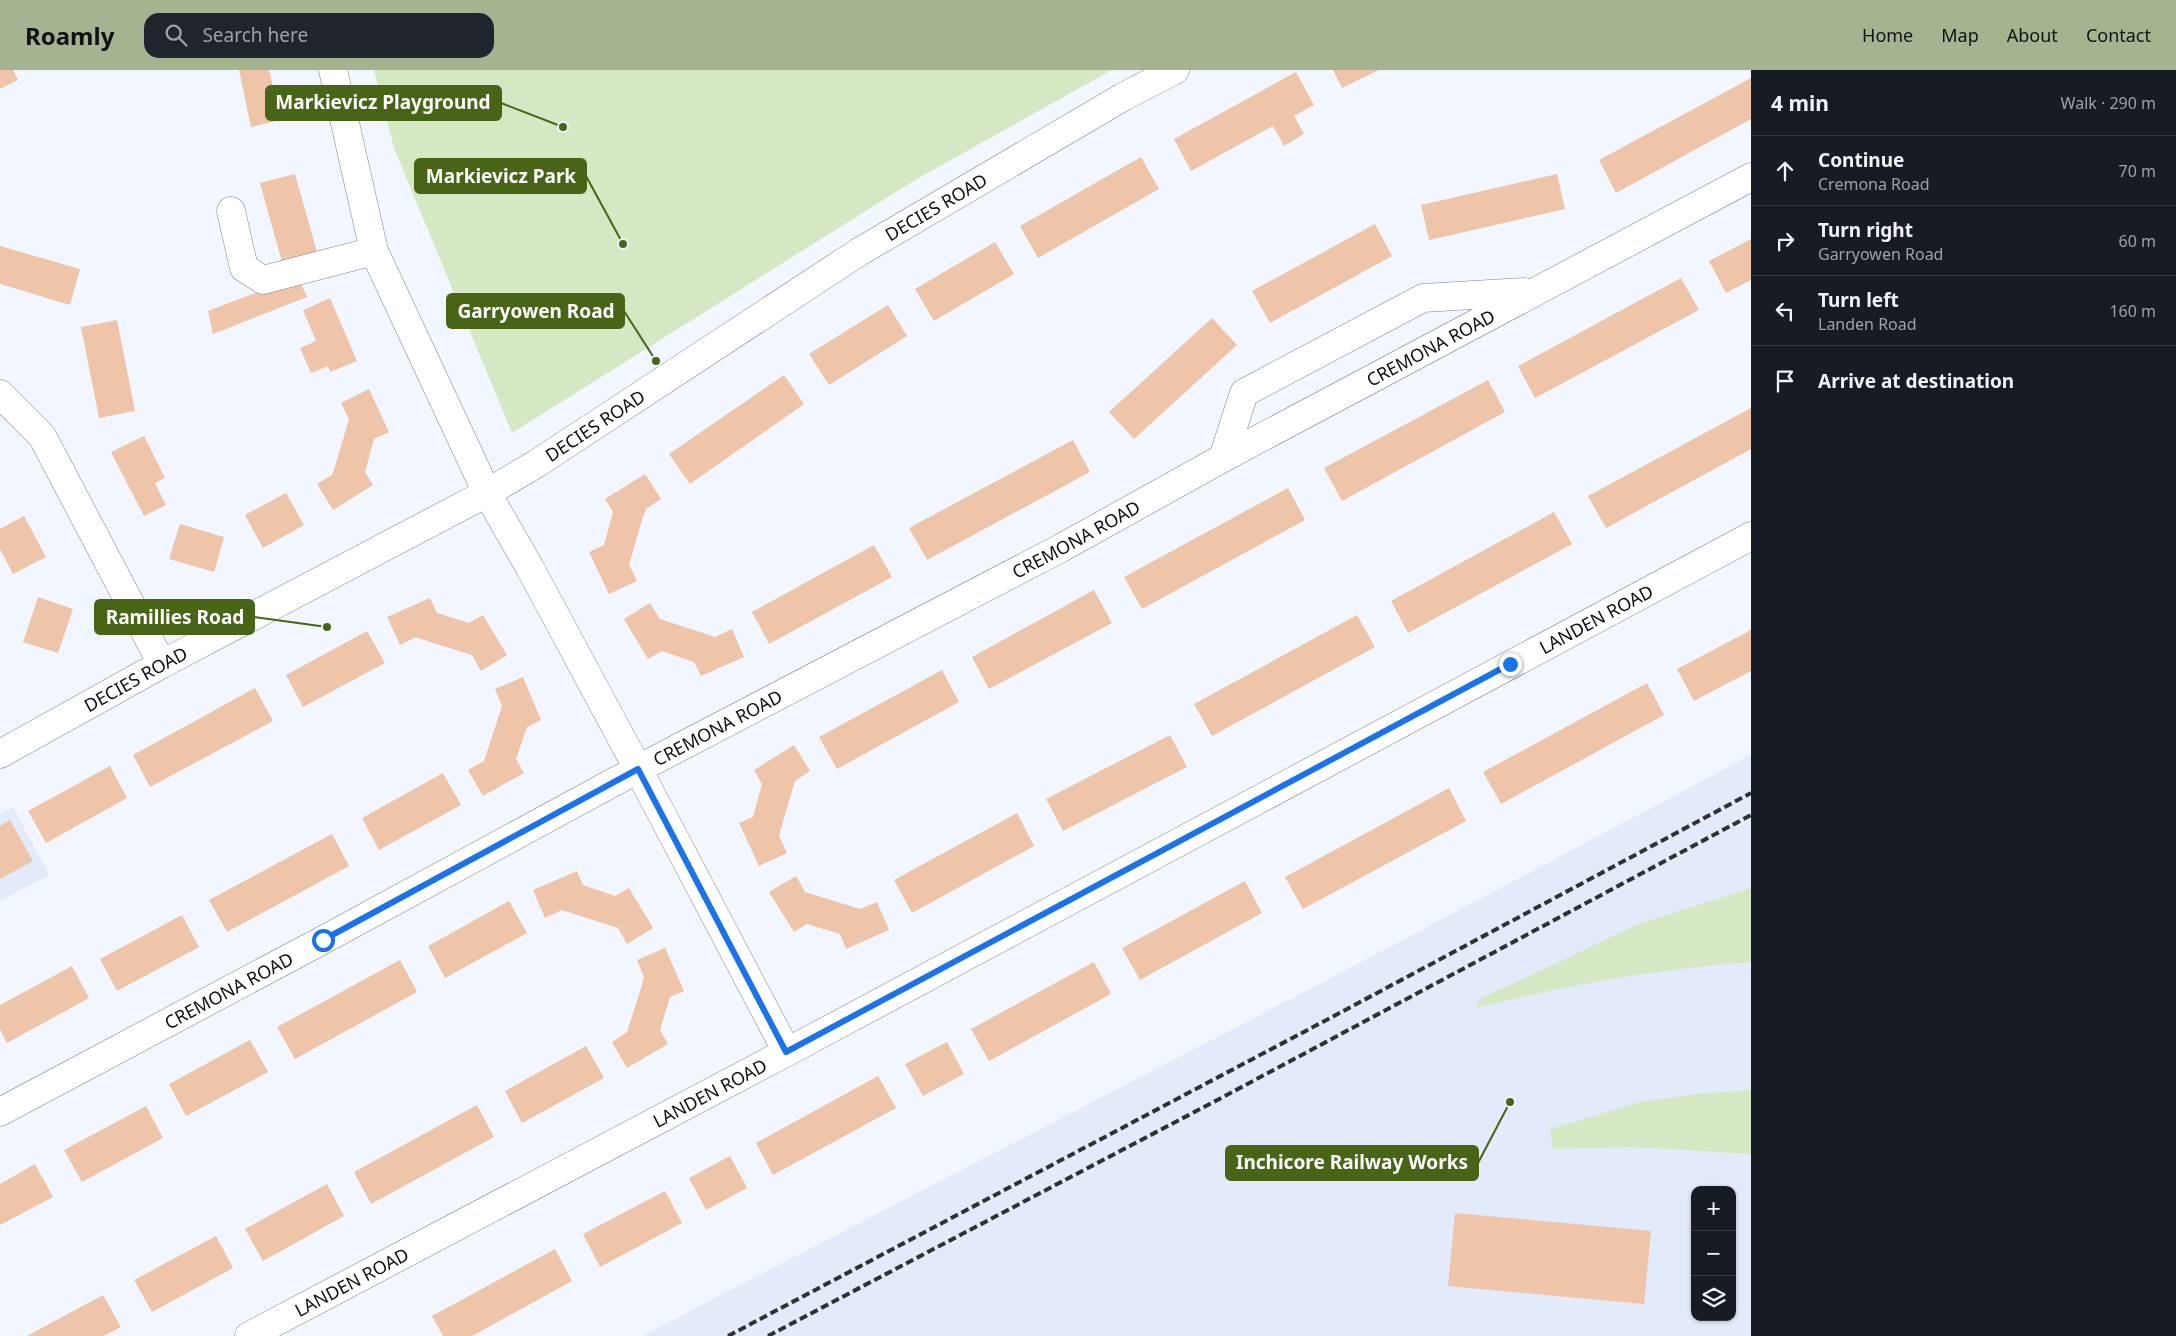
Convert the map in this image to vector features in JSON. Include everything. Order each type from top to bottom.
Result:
[{"type":"street","points":[[333,70],[374,252],[487,493],[530,568],[638,769],[786,1052]]},
{"type":"street","name":"DECIES ROAD","points":[[0,754],[162,664],[487,493],[536,464],[859,252],[1123,97],[1175,70]]},
{"type":"street","name":"CREMONA ROAD","points":[[0,1112],[638,769],[1061,548],[1223,458],[1751,177]]},
{"type":"street","points":[[231,211],[244,268],[263,280],[374,252]]},
{"type":"street","name":"CREMONA ROAD","points":[[1223,458],[1244,393],[1423,298],[1533,292]]},
{"type":"street","points":[[0,394],[42,436],[162,664]]},
{"type":"street","name":"LANDEN ROAD","points":[[249,1336],[786,1052],[1751,536]]},
{"type":"shaded area","points":[[1751,755],[1751,1336],[642,1336],[1314,987]]},
{"type":"shaded area","points":[[13,807],[49,875],[0,901],[0,814]]},
{"type":"green space","points":[[374,70],[1112,70],[915,180],[512,433],[394,148]]},
{"type":"green space","points":[[1751,888],[1751,962],[1681,969],[1612,979],[1476,1008],[1480,999],[1641,923]]},
{"type":"green space","points":[[1751,1090],[1751,1154],[1631,1147],[1553,1149],[1550,1129],[1640,1102],[1697,1094]]},
{"type":"building","points":[[0,70],[13,70],[18,80],[0,89]]},
{"type":"building","points":[[239,70],[269,70],[281,120],[251,127]]},
{"type":"building","points":[[1333,70],[1379,70],[1342,88]]},
{"type":"building","points":[[1296,72],[1314,105],[1294,116],[1304,134],[1284,146],[1273,126],[1191,171],[1174,139]]},
{"type":"building","points":[[1751,78],[1751,119],[1616,193],[1599,160]]},
{"type":"building","points":[[1141,157],[1159,189],[1038,258],[1020,226]]},
{"type":"building","points":[[295,174],[317,252],[282,262],[260,183]]},
{"type":"building","points":[[1557,174],[1565,209],[1429,240],[1421,205]]},
{"type":"building","points":[[1375,224],[1392,256],[1270,323],[1252,291]]},
{"type":"building","points":[[1751,239],[1751,280],[1726,293],[1709,261]]},
{"type":"building","points":[[995,242],[1014,274],[934,321],[915,289]]},
{"type":"building","points":[[0,246],[80,269],[70,305],[0,284]]},
{"type":"building","points":[[298,277],[307,297],[213,334],[208,311]]},
{"type":"building","points":[[1681,278],[1699,310],[1535,398],[1518,366]]},
{"type":"building","points":[[330,298],[357,361],[330,372],[328,366],[311,373],[300,348],[316,341],[303,310]]},
{"type":"building","points":[[888,305],[907,336],[829,385],[809,354]]},
{"type":"building","points":[[1212,318],[1237,345],[1134,439],[1109,412]]},
{"type":"building","points":[[117,320],[135,411],[99,418],[81,327]]},
{"type":"building","points":[[784,375],[804,404],[690,484],[669,454]]},
{"type":"building","points":[[1488,380],[1505,412],[1342,501],[1324,468]]},
{"type":"building","points":[[369,389],[389,432],[374,439],[365,472],[373,485],[333,510],[317,484],[332,475],[336,463],[349,419],[341,403]]},
{"type":"building","points":[[1751,408],[1751,449],[1606,528],[1588,496]]},
{"type":"building","points":[[144,436],[165,478],[155,483],[166,505],[144,516],[111,452]]},
{"type":"building","points":[[1073,440],[1090,472],[927,560],[909,528]]},
{"type":"building","points":[[645,474],[661,499],[646,509],[642,520],[629,565],[637,581],[609,594],[589,552],[604,545],[613,512],[605,499]]},
{"type":"building","points":[[1288,488],[1305,520],[1142,609],[1124,577]]},
{"type":"building","points":[[286,493],[304,525],[263,548],[245,515]]},
{"type":"building","points":[[1554,512],[1572,544],[1408,633],[1391,601]]},
{"type":"building","points":[[24,516],[46,557],[13,574],[0,549],[0,529]]},
{"type":"building","points":[[180,524],[224,537],[214,572],[169,559]]},
{"type":"building","points":[[874,545],[892,577],[769,644],[752,612]]},
{"type":"building","points":[[1094,590],[1112,623],[989,689],[972,657]]},
{"type":"building","points":[[38,597],[73,609],[58,653],[23,642]]},
{"type":"building","points":[[430,598],[437,613],[469,623],[483,615],[507,655],[481,671],[472,655],[416,637],[400,645],[387,617]]},
{"type":"building","points":[[650,603],[660,619],[715,637],[732,629],[744,657],[701,676],[694,662],[662,651],[648,659],[624,619]]},
{"type":"building","points":[[1357,615],[1375,647],[1212,736],[1194,704]]},
{"type":"building","points":[[1751,630],[1751,671],[1694,701],[1677,669]]},
{"type":"building","points":[[367,631],[385,663],[303,707],[286,675]]},
{"type":"building","points":[[942,670],[959,702],[837,769],[819,737]]},
{"type":"building","points":[[523,677],[541,720],[527,727],[516,759],[524,773],[483,796],[468,770],[484,761],[502,706],[495,689]]},
{"type":"building","points":[[1647,683],[1664,715],[1501,804],[1483,772]]},
{"type":"building","points":[[255,688],[273,721],[150,787],[133,755]]},
{"type":"building","points":[[1170,735],[1187,767],[1063,831],[1046,799]]},
{"type":"building","points":[[794,745],[810,771],[795,781],[782,825],[779,836],[787,853],[759,866],[739,823],[753,817],[762,784],[754,770]]},
{"type":"building","points":[[110,766],[127,798],[46,843],[28,811]]},
{"type":"building","points":[[443,773],[461,805],[379,850],[362,818]]},
{"type":"building","points":[[1449,788],[1466,821],[1303,909],[1285,877]]},
{"type":"building","points":[[1017,813],[1034,846],[912,913],[894,880]]},
{"type":"building","points":[[10,820],[33,861],[0,879],[0,826]]},
{"type":"building","points":[[332,834],[349,866],[227,932],[209,900]]},
{"type":"building","points":[[577,871],[583,885],[615,896],[629,888],[653,928],[627,944],[618,928],[562,910],[545,918],[533,890]]},
{"type":"building","points":[[796,876],[805,892],[860,909],[877,902],[889,930],[846,949],[840,934],[807,924],[794,932],[769,892]]},
{"type":"building","points":[[1245,881],[1262,913],[1140,980],[1122,948]]},
{"type":"building","points":[[509,901],[527,933],[445,978],[428,946]]},
{"type":"building","points":[[182,915],[199,947],[117,991],[100,959]]},
{"type":"building","points":[[665,948],[684,991],[670,997],[660,1030],[668,1044],[627,1068],[612,1042],[627,1032],[641,988],[644,977],[637,960]]},
{"type":"building","points":[[400,960],[417,992],[295,1059],[277,1027]]},
{"type":"building","points":[[1094,962],[1111,994],[989,1061],[971,1029]]},
{"type":"building","points":[[72,966],[89,998],[7,1043],[0,1029],[0,1005]]},
{"type":"building","points":[[250,1040],[268,1072],[186,1116],[169,1084]]},
{"type":"building","points":[[947,1042],[964,1074],[923,1096],[905,1064]]},
{"type":"building","points":[[586,1046],[604,1078],[522,1123],[505,1091]]},
{"type":"building","points":[[878,1076],[896,1108],[773,1175],[756,1143]]},
{"type":"building","points":[[477,1105],[494,1137],[371,1204],[354,1172]]},
{"type":"building","points":[[146,1106],[163,1138],[82,1182],[64,1150]]},
{"type":"building","points":[[730,1156],[747,1188],[706,1210],[689,1178]]},
{"type":"building","points":[[35,1164],[53,1197],[0,1225],[0,1184]]},
{"type":"building","points":[[327,1184],[344,1216],[263,1261],[245,1229]]},
{"type":"building","points":[[665,1191],[682,1223],[600,1267],[583,1234]]},
{"type":"building","points":[[1455,1213],[1651,1231],[1644,1304],[1448,1286]]},
{"type":"building","points":[[216,1236],[233,1268],[152,1312],[134,1280]]},
{"type":"building","points":[[555,1249],[572,1281],[472,1336],[443,1336],[432,1316]]},
{"type":"building","points":[[103,1295],[121,1327],[103,1336],[27,1336]]},
{"type":"railway","points":[[728,1336],[1751,793]]},
{"type":"railway","points":[[768,1336],[1223,1097],[1751,815]]},
{"type":"place","name":"Markievicz Playground","points":[[563,127]]},
{"type":"place","name":"Markievicz Park","points":[[623,244]]},
{"type":"place","name":"Garryowen Road","points":[[656,361]]},
{"type":"place","name":"Ramillies Road","points":[[327,627]]},
{"type":"place","name":"Inchicore Railway Works","points":[[1510,1102]]},
{"type":"route","points":[[323,940],[638,769],[740,960],[786,1052],[1510,664]]}]
